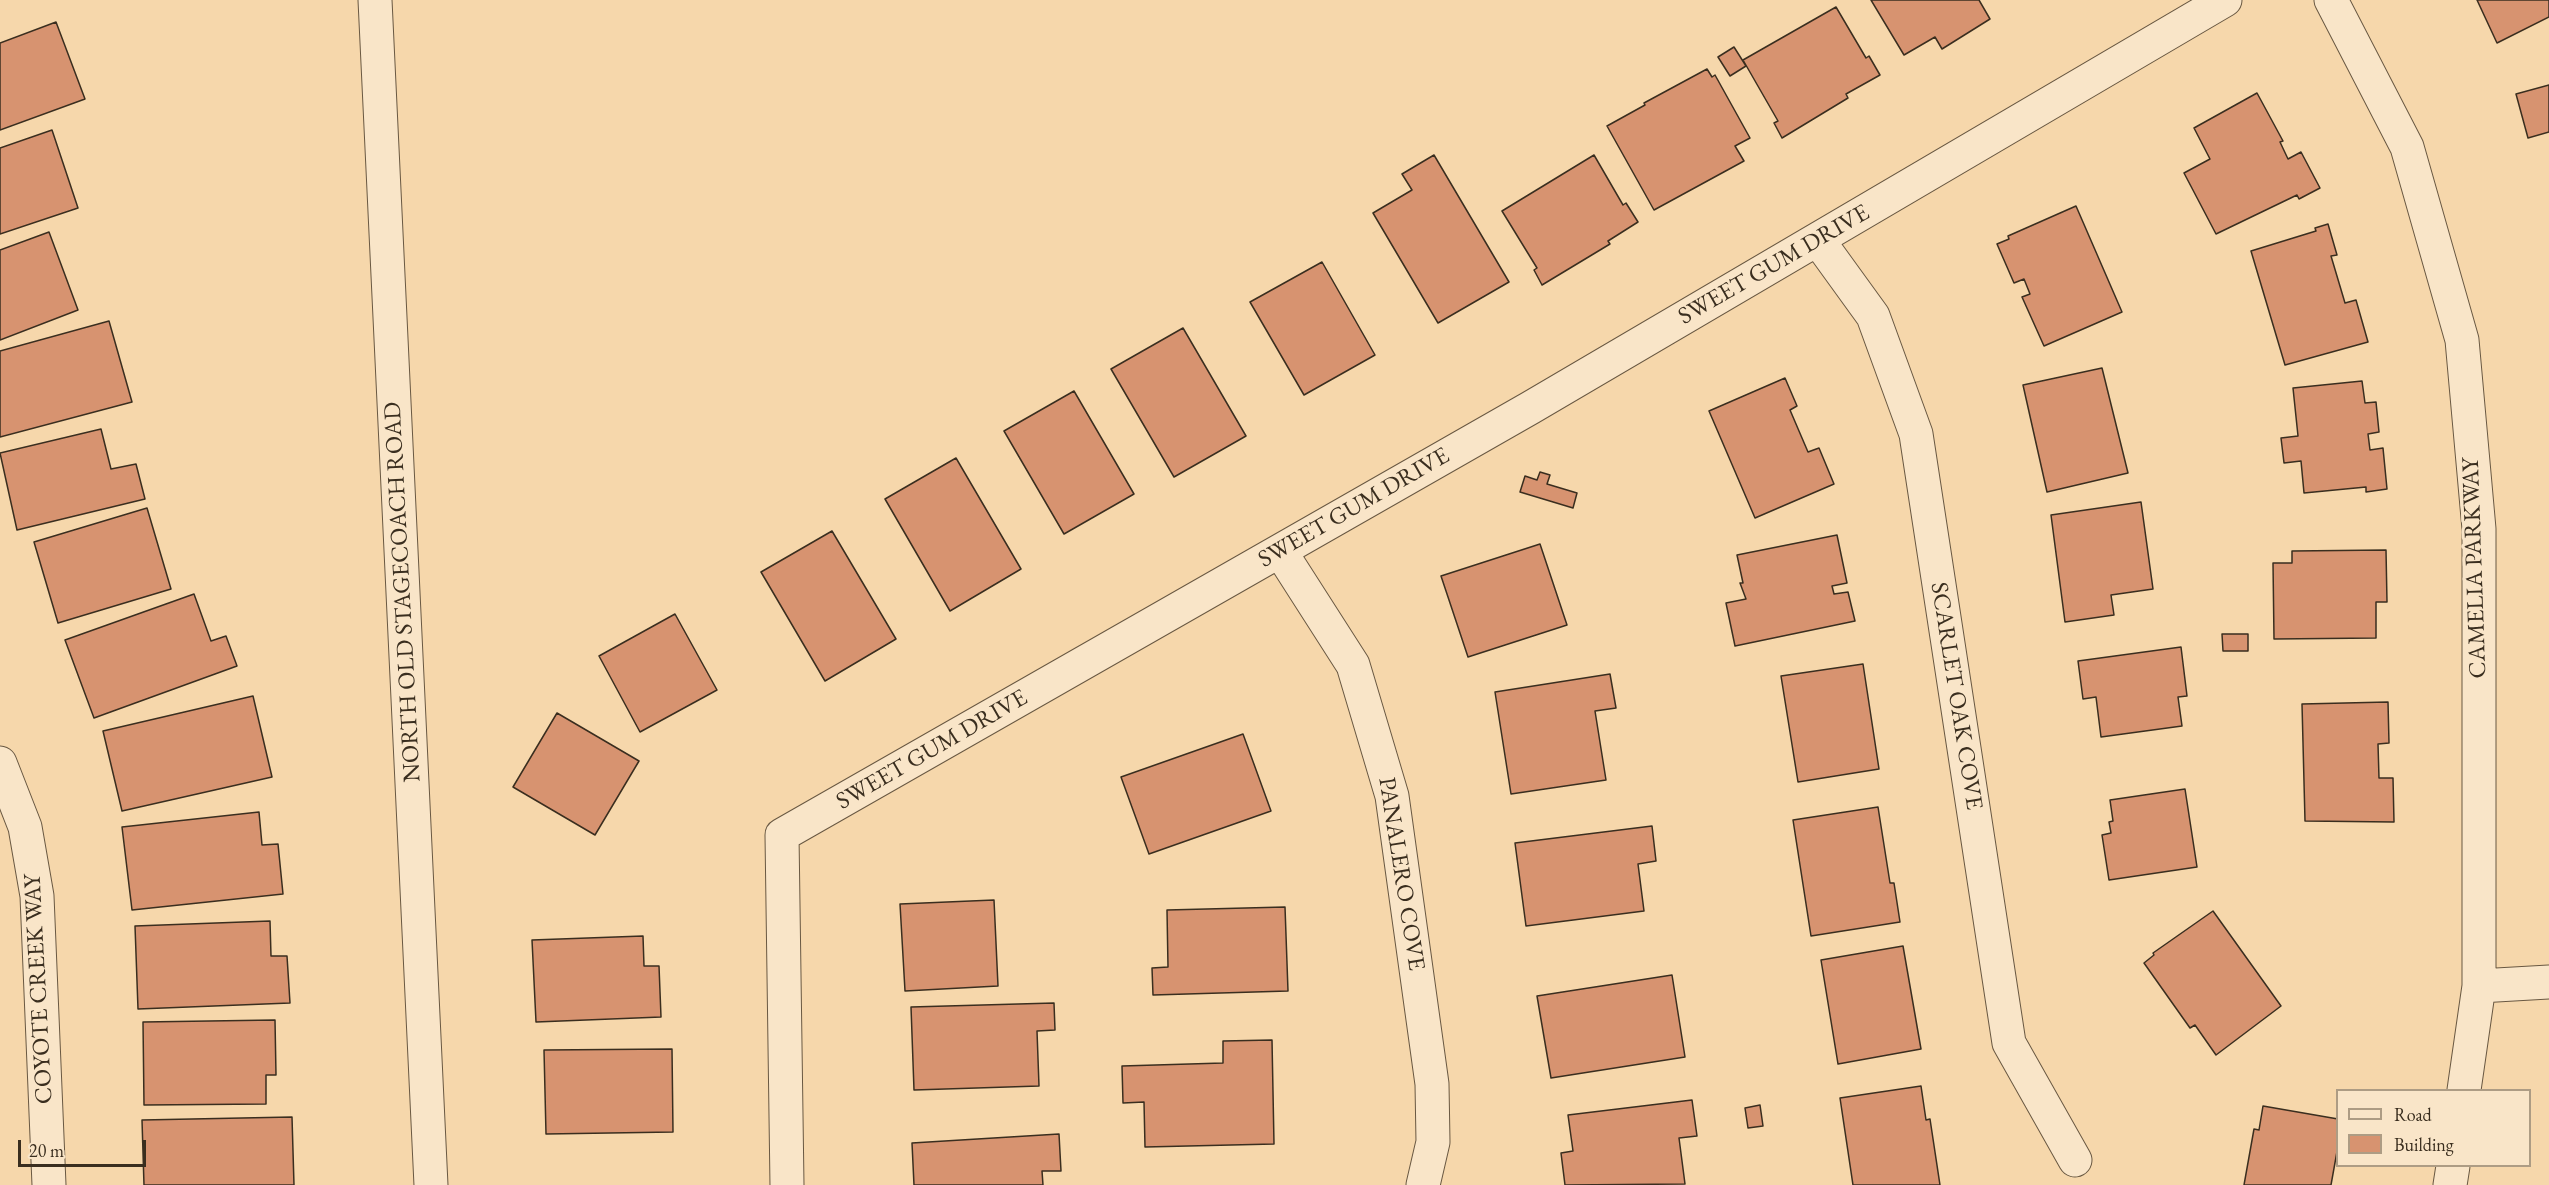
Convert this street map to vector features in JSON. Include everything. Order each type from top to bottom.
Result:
[{"type":"street","name":"NORTH OLD STAGECOACH ROAD","points":[[375,0],[431,1185]]},
{"type":"street","name":"SWEET GUM DRIVE","points":[[787,1185],[782,835],[1818,240],[2225,0]]},
{"type":"street","name":"CAMELIA PARKWAY","points":[[2331,0],[2407,147],[2462,340],[2479,529],[2479,987],[2464,1089]]},
{"type":"street","name":"SCARLET OAK COVE","points":[[1818,240],[1873,316],[1916,434],[2009,1043],[2075,1160]]},
{"type":"street","name":"PANALERO COVE","points":[[1280,550],[1353,665],[1392,796],[1432,1084],[1433,1142],[1424,1185]]},
{"type":"street","name":"COYOTE CREEK WAY","points":[[0,763],[25,827],[37,896],[49,1185]]},
{"type":"street","points":[[2479,987],[2549,982]]},
{"type":"street","points":[[2450,1185],[2453,1167]]},
{"type":"building","points":[[1871,0],[1979,0],[1990,19],[1942,49],[1935,37],[1904,55]]},
{"type":"building","points":[[2477,0],[2549,0],[2549,17],[2497,43]]},
{"type":"building","points":[[1836,7],[1866,58],[1869,56],[1880,75],[1846,94],[1848,98],[1782,138],[1774,123],[1778,121],[1743,60]]},
{"type":"building","points":[[56,22],[85,99],[0,130],[0,43]]},
{"type":"building","points":[[1734,47],[1746,66],[1730,76],[1718,57]]},
{"type":"building","points":[[1707,69],[1712,77],[1715,75],[1750,138],[1735,146],[1744,161],[1654,210],[1607,126]]},
{"type":"building","points":[[2549,85],[2549,132],[2528,138],[2516,94]]},
{"type":"building","points":[[2257,93],[2283,141],[2280,142],[2288,159],[2301,152],[2320,188],[2299,199],[2297,195],[2216,234],[2184,173],[2210,159],[2194,128]]},
{"type":"building","points":[[52,130],[78,208],[0,234],[0,148]]},
{"type":"building","points":[[1434,155],[1509,282],[1438,323],[1373,213],[1412,190],[1402,174]]},
{"type":"building","points":[[1594,155],[1623,205],[1626,203],[1638,222],[1608,241],[1610,244],[1542,285],[1534,270],[1537,268],[1502,211]]},
{"type":"building","points":[[2076,206],[2122,312],[2044,346],[2022,297],[2030,294],[2024,279],[2014,283],[1997,244],[2009,239],[2008,236]]},
{"type":"building","points":[[2328,224],[2337,255],[2331,256],[2345,303],[2356,300],[2368,342],[2285,365],[2251,251],[2316,231],[2315,228]]},
{"type":"building","points":[[49,232],[78,310],[0,340],[0,250]]},
{"type":"building","points":[[1322,262],[1375,355],[1304,395],[1250,302]]},
{"type":"building","points":[[109,321],[132,402],[0,437],[0,351]]},
{"type":"building","points":[[1183,328],[1246,436],[1174,477],[1111,369]]},
{"type":"building","points":[[2102,368],[2128,473],[2047,492],[2023,385]]},
{"type":"building","points":[[1785,378],[1797,406],[1790,410],[1808,452],[1819,448],[1834,484],[1755,518],[1709,411]]},
{"type":"building","points":[[2362,381],[2365,403],[2376,402],[2379,432],[2368,434],[2370,450],[2383,448],[2387,489],[2366,492],[2366,487],[2304,493],[2301,461],[2284,463],[2281,438],[2298,436],[2293,388]]},
{"type":"building","points":[[1074,391],[1134,494],[1064,534],[1004,431]]},
{"type":"building","points":[[101,429],[111,469],[136,464],[145,499],[17,530],[0,453]]},
{"type":"building","points":[[956,458],[1021,569],[950,611],[885,499]]},
{"type":"building","points":[[1540,472],[1550,475],[1547,484],[1577,493],[1573,508],[1520,492],[1525,476],[1537,480]]},
{"type":"building","points":[[2141,502],[2153,589],[2111,595],[2114,615],[2065,622],[2051,515]]},
{"type":"building","points":[[147,508],[171,589],[58,623],[34,542]]},
{"type":"building","points":[[832,531],[896,639],[825,681],[761,572]]},
{"type":"building","points":[[1837,535],[1847,583],[1832,586],[1834,594],[1848,592],[1855,621],[1735,646],[1726,603],[1746,599],[1740,583],[1743,583],[1737,555]]},
{"type":"building","points":[[1540,544],[1567,625],[1468,657],[1441,576]]},
{"type":"building","points":[[2386,550],[2387,602],[2376,602],[2376,638],[2274,639],[2273,563],[2292,563],[2292,551]]},
{"type":"building","points":[[194,594],[211,641],[226,636],[237,666],[94,718],[65,640]]},
{"type":"building","points":[[675,614],[717,690],[640,732],[599,656]]},
{"type":"building","points":[[2222,634],[2248,634],[2248,651],[2223,651]]},
{"type":"building","points":[[2181,647],[2187,696],[2178,697],[2182,726],[2101,737],[2096,697],[2083,699],[2078,661]]},
{"type":"building","points":[[1863,664],[1879,769],[1798,782],[1781,676]]},
{"type":"building","points":[[1610,674],[1616,708],[1595,711],[1606,780],[1511,794],[1495,692]]},
{"type":"building","points":[[253,696],[272,777],[122,811],[103,731]]},
{"type":"building","points":[[2388,702],[2389,743],[2378,744],[2379,778],[2393,778],[2394,822],[2305,821],[2302,704]]},
{"type":"building","points":[[557,713],[639,761],[595,835],[513,787]]},
{"type":"building","points":[[1243,734],[1271,811],[1149,854],[1121,777]]},
{"type":"building","points":[[2185,789],[2197,867],[2109,880],[2102,835],[2111,833],[2109,822],[2113,821],[2110,800]]},
{"type":"building","points":[[1878,807],[1890,883],[1894,883],[1900,922],[1811,936],[1793,820]]},
{"type":"building","points":[[259,812],[262,845],[278,844],[283,894],[132,910],[122,827]]},
{"type":"building","points":[[1652,826],[1656,861],[1638,864],[1644,911],[1526,926],[1515,843]]},
{"type":"building","points":[[994,900],[998,986],[905,991],[900,904]]},
{"type":"building","points":[[1285,907],[1288,991],[1153,995],[1152,968],[1168,967],[1167,910]]},
{"type":"building","points":[[2213,911],[2281,1006],[2216,1055],[2195,1025],[2190,1028],[2144,963],[2154,955],[2153,953]]},
{"type":"building","points":[[270,921],[271,956],[287,956],[290,1003],[138,1009],[135,926]]},
{"type":"building","points":[[643,936],[644,966],[659,966],[661,1017],[536,1022],[532,940]]},
{"type":"building","points":[[1903,946],[1921,1049],[1838,1064],[1821,960]]},
{"type":"building","points":[[1672,975],[1685,1057],[1551,1078],[1537,996]]},
{"type":"building","points":[[1054,1003],[1055,1030],[1037,1031],[1039,1086],[914,1090],[911,1007]]},
{"type":"building","points":[[275,1020],[276,1075],[266,1075],[266,1104],[144,1105],[143,1022]]},
{"type":"building","points":[[1272,1040],[1274,1144],[1145,1147],[1144,1102],[1123,1103],[1122,1066],[1223,1063],[1223,1041]]},
{"type":"building","points":[[672,1049],[673,1132],[546,1134],[544,1050]]},
{"type":"building","points":[[1921,1086],[1926,1120],[1930,1119],[1940,1185],[1853,1185],[1840,1098]]},
{"type":"building","points":[[1692,1100],[1697,1136],[1679,1138],[1685,1184],[1565,1185],[1561,1153],[1573,1151],[1568,1115]]},
{"type":"building","points":[[1760,1105],[1763,1126],[1748,1128],[1745,1108]]},
{"type":"building","points":[[2263,1106],[2336,1119],[2336,1157],[2331,1185],[2244,1185],[2254,1129],[2259,1130]]},
{"type":"building","points":[[292,1117],[294,1185],[144,1185],[142,1120]]},
{"type":"building","points":[[1059,1134],[1061,1171],[1042,1171],[1043,1185],[914,1185],[912,1143]]}]
